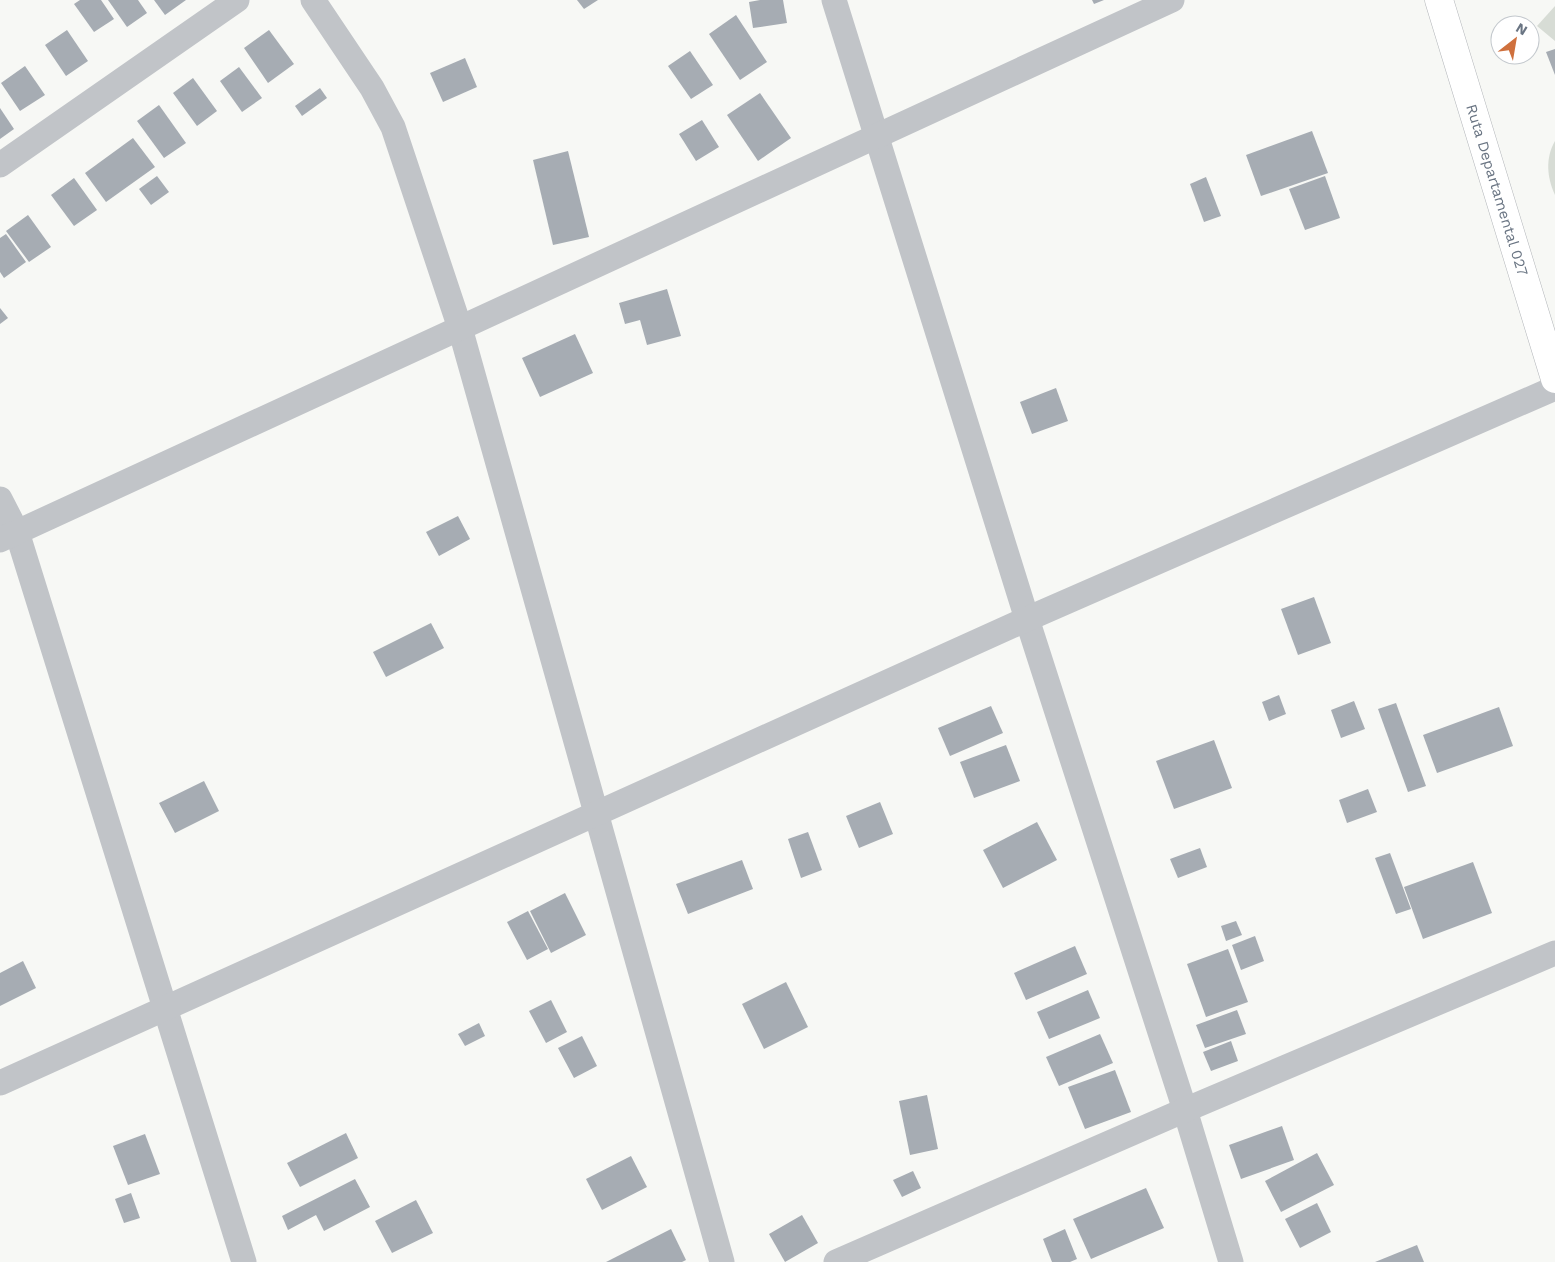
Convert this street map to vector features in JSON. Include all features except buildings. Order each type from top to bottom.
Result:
[{"type":"main road","name":"Ruta Departamental 027","points":[[1439,0],[1555,379]]},
{"type":"street","points":[[0,165],[237,0]]},
{"type":"street","points":[[313,0],[372,88],[393,127],[460,328],[722,1262]]},
{"type":"street","points":[[834,0],[1027,619],[1185,1110],[1231,1262]]},
{"type":"street","points":[[9,536],[1172,0]]},
{"type":"street","points":[[0,1083],[1027,619],[1555,388]]},
{"type":"street","points":[[0,499],[9,536],[166,1008],[244,1262]]},
{"type":"street","points":[[836,1262],[1555,952]]},
{"type":"shaded area","points":[[1555,6],[1555,41],[1540,28],[1540,23]]},
{"type":"shaded area","points":[[1555,141],[1555,195],[1550,182],[1548,161]]}]
